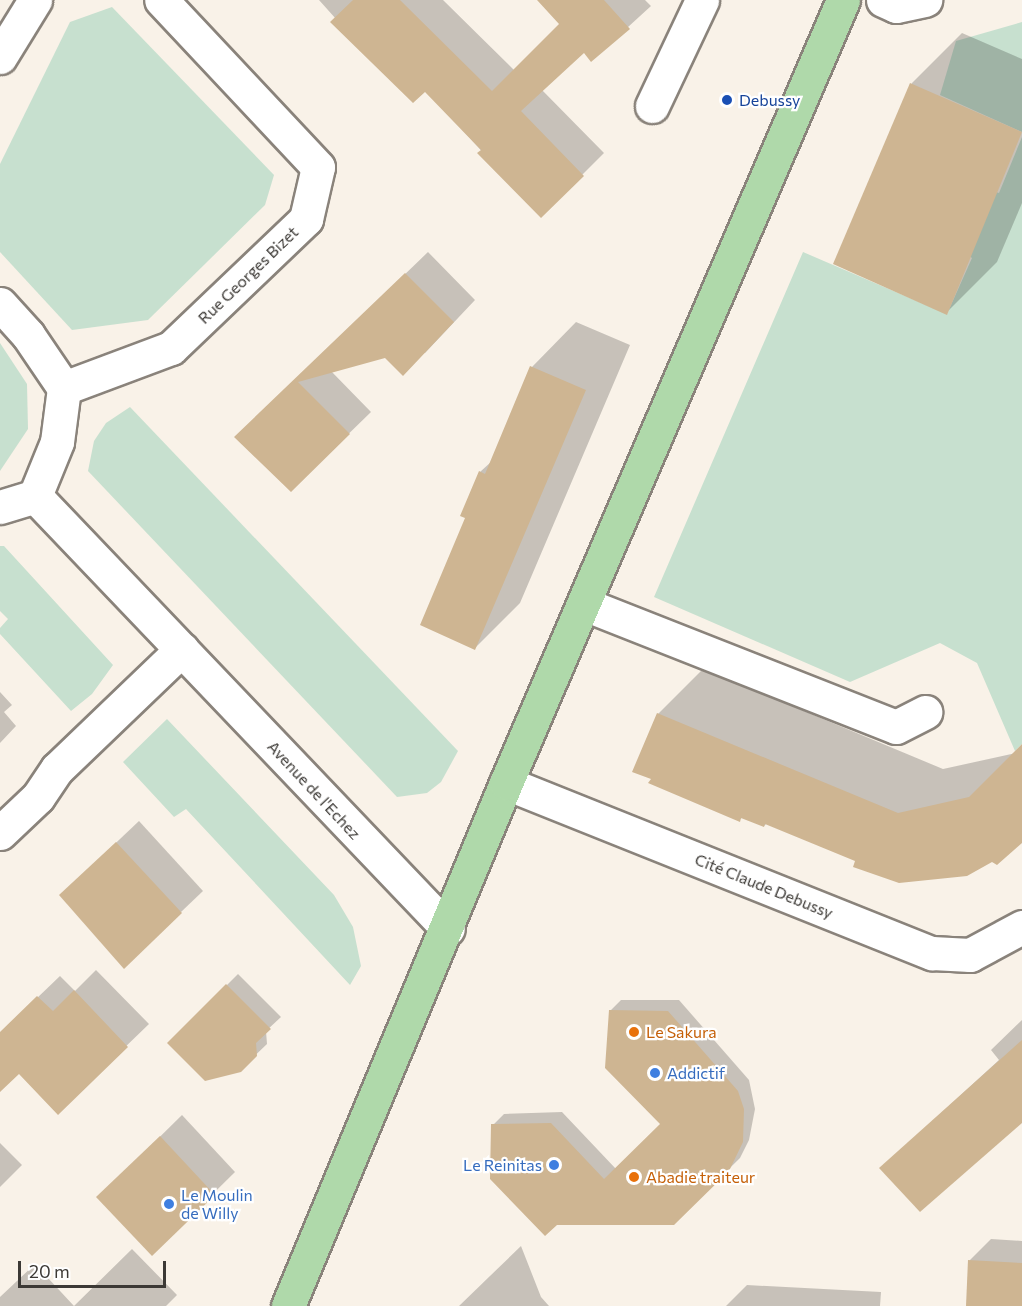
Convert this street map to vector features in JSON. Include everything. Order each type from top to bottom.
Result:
[{"type":"main road","points":[[288,1306],[448,929],[506,783],[843,0]]},
{"type":"street","points":[[0,57],[35,0]]},
{"type":"street","name":"Rue Georges Bizet","points":[[64,388],[171,348],[306,219],[318,167],[161,0]]},
{"type":"street","points":[[652,106],[702,0]]},
{"type":"street","points":[[883,0],[896,6],[925,0]]},
{"type":"street","points":[[0,304],[28,335],[64,388],[57,442],[35,496],[0,507]]},
{"type":"street","name":"Avenue de l'Echez","points":[[35,496],[448,929]]},
{"type":"street","points":[[584,604],[896,727],[925,712]]},
{"type":"street","points":[[0,833],[38,797],[57,769],[182,650]]},
{"type":"street","name":"Cité Claude Debussy","points":[[506,783],[932,953],[970,955],[1022,927]]},
{"type":"green space","points":[[112,7],[274,175],[265,205],[148,320],[72,330],[0,252],[0,164],[70,22]]},
{"type":"green space","points":[[1022,22],[1022,132],[940,95],[956,41]]},
{"type":"green space","points":[[1022,137],[1022,744],[1015,751],[977,663],[940,643],[850,682],[654,597],[803,252],[947,314],[972,258],[966,254],[993,191],[999,193]]},
{"type":"green space","points":[[0,343],[27,384],[28,429],[0,471]]},
{"type":"green space","points":[[130,407],[458,751],[441,782],[427,793],[397,797],[88,471],[94,441],[106,423]]},
{"type":"green space","points":[[0,546],[4,546],[113,665],[92,694],[71,711],[0,634],[0,628],[8,619],[0,611]]},
{"type":"green space","points":[[167,719],[334,895],[353,927],[361,966],[350,985],[186,809],[174,817],[123,762]]},
{"type":"building","points":[[353,0],[400,0],[492,91],[559,24],[537,0],[604,0],[630,29],[591,62],[584,53],[521,111],[584,176],[541,218],[477,153],[481,150],[425,92],[413,103],[330,22]]},
{"type":"building","points":[[910,83],[1022,132],[947,315],[833,264]]},
{"type":"building","points":[[405,273],[454,322],[403,376],[385,358],[298,382],[350,434],[291,492],[234,437]]},
{"type":"building","points":[[530,366],[586,390],[475,650],[420,625],[465,518],[460,516],[479,471],[485,474]]},
{"type":"building","points":[[657,713],[898,813],[969,797],[1022,744],[1022,843],[997,865],[992,862],[967,876],[899,883],[853,867],[855,861],[765,824],[764,827],[741,818],[740,822],[648,783],[651,779],[632,772]]},
{"type":"building","points":[[116,842],[182,913],[124,969],[59,895]]},
{"type":"building","points":[[226,984],[271,1029],[256,1043],[257,1056],[241,1072],[205,1081],[167,1043]]},
{"type":"building","points":[[74,990],[128,1047],[58,1115],[19,1074],[0,1092],[0,1032],[37,996],[53,1011]]},
{"type":"building","points":[[609,1010],[668,1011],[738,1091],[744,1109],[743,1142],[729,1171],[674,1225],[557,1225],[545,1236],[490,1179],[491,1124],[551,1123],[604,1179],[660,1124],[605,1068]]},
{"type":"building","points":[[1022,1040],[1022,1123],[920,1212],[879,1168]]},
{"type":"building","points":[[160,1136],[215,1195],[152,1256],[96,1197]]},
{"type":"building","points":[[968,1260],[1022,1263],[1022,1306],[966,1306]]},
{"type":"place","name":"Debussy","points":[[727,100]]},
{"type":"place","name":"Le Sakura","points":[[634,1032]]},
{"type":"place","name":"Addictif","points":[[655,1073]]},
{"type":"place","name":"Le Reinitas","points":[[554,1165]]},
{"type":"place","name":"Abadie traiteur","points":[[634,1177]]},
{"type":"place","name":"Le Moulin de Willy","points":[[169,1204]]}]
